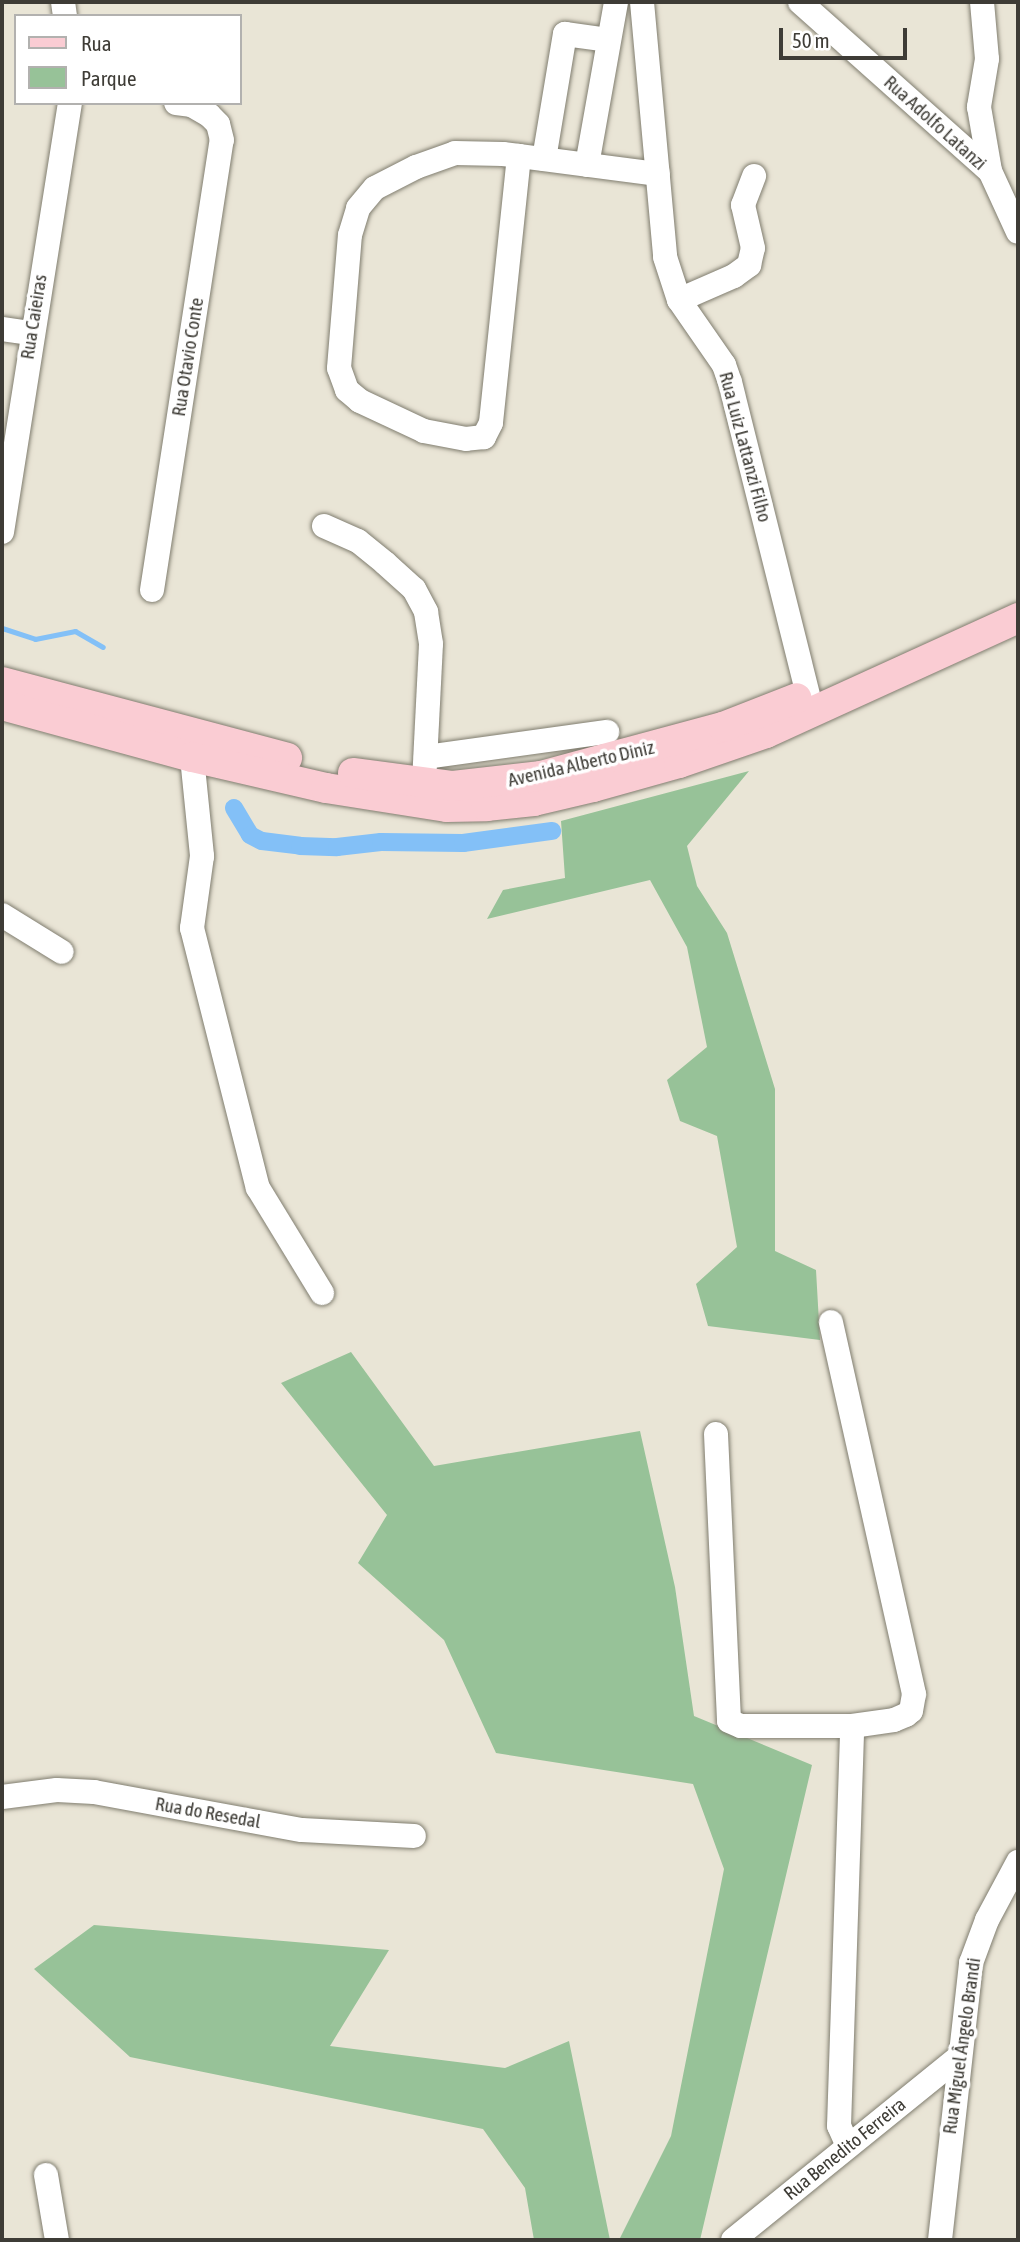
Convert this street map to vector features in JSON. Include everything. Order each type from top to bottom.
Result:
[{"type":"main road","name":"Avenida Alberto Diniz","points":[[2,682],[206,738],[342,771],[425,770],[453,786],[491,784],[541,776],[723,727],[808,694],[1018,600]]},
{"type":"main road","name":"Avenida Alberto Diniz","points":[[2,705],[192,757],[398,801],[447,807],[534,801],[679,763],[766,733],[1018,618]]},
{"type":"street","name":"Rua Luiz Lattanzi Filho","points":[[642,2],[665,257],[680,300],[724,365],[730,382],[808,694]]},
{"type":"street","name":"Rua Adolfo Latanzi","points":[[800,2],[990,171],[1018,232]]},
{"type":"street","points":[[982,2],[987,59],[979,107],[990,171]]},
{"type":"street","points":[[544,159],[565,34],[612,22],[587,165]]},
{"type":"street","name":"Rua Caieiras","points":[[2,532],[31,333],[70,105]]},
{"type":"street","name":"Rua Otavio Conte","points":[[152,590],[222,140],[218,124],[192,105]]},
{"type":"street","points":[[519,156],[491,423],[484,437],[466,439],[424,431],[360,401],[347,390],[340,368],[350,235],[358,208],[375,188],[416,167],[455,153],[519,156],[658,174]]},
{"type":"street","points":[[680,300],[734,276],[749,265],[752,248],[743,205],[754,176]]},
{"type":"street","points":[[2,329],[31,333]]},
{"type":"street","points":[[324,526],[358,541],[385,563],[414,589],[426,612],[431,644],[425,770],[607,732]]},
{"type":"street","points":[[192,757],[202,856],[192,928],[258,1188],[322,1293]]},
{"type":"street","points":[[2,915],[62,951]]},
{"type":"street","points":[[716,1434],[729,1721],[741,1726],[852,1726],[894,1720],[906,1715],[911,1710],[914,1694],[831,1322]]},
{"type":"street","points":[[848,2146],[839,2126],[852,1726]]},
{"type":"street","name":"Rua do Resedal","points":[[2,1797],[57,1790],[94,1792],[302,1830],[414,1836]]},
{"type":"street","name":"Rua Miguel Ângelo Brandi","points":[[940,2240],[958,2058],[971,1963],[987,1920],[1018,1862]]},
{"type":"street","name":"Rua Benedito Ferreira","points":[[733,2240],[958,2058]]},
{"type":"street","points":[[46,2175],[57,2240]]},
{"type":"green space","points":[[749,771],[687,846],[697,886],[727,933],[775,1089],[775,1251],[816,1270],[820,1340],[708,1326],[696,1284],[737,1247],[717,1136],[680,1121],[667,1080],[707,1047],[687,947],[650,880],[487,919],[503,890],[565,878],[561,821]]},
{"type":"green space","points":[[351,1352],[434,1466],[640,1431],[675,1587],[694,1716],[812,1765],[700,2240],[619,2240],[671,2136],[724,1869],[693,1784],[496,1753],[444,1640],[358,1563],[387,1515],[281,1383]]},
{"type":"green space","points":[[94,1925],[389,1950],[330,2046],[505,2068],[569,2041],[610,2240],[534,2240],[525,2188],[483,2129],[130,2057],[34,1969]]},
{"type":"waterway","points":[[2,628],[35,639],[75,631],[103,647]]},
{"type":"waterway","points":[[234,808],[250,835],[262,841],[300,846],[337,847],[381,842],[463,843],[552,831]]}]
